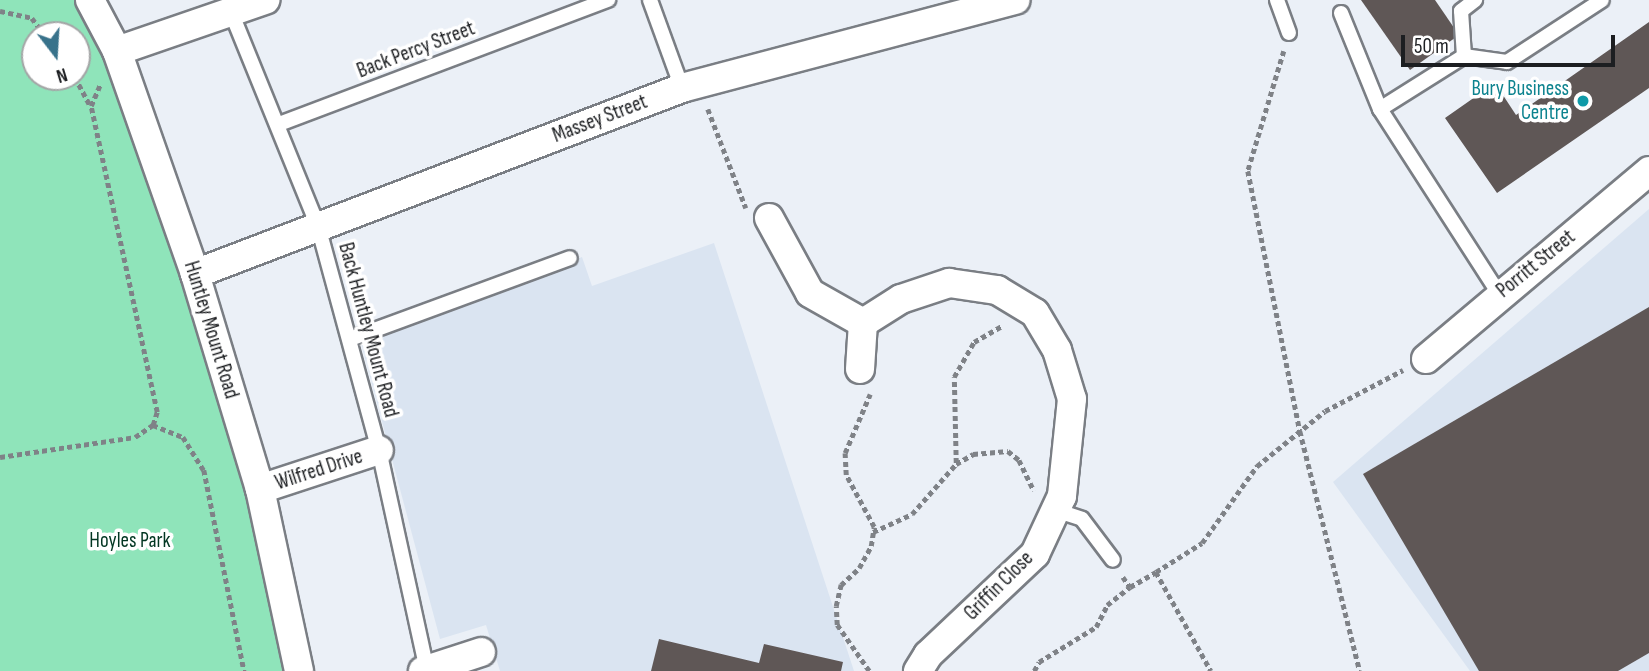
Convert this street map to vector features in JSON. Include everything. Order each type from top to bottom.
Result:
[{"type":"street","name":"Huntley Mount Road","points":[[90,0],[119,56],[195,274],[260,489],[299,671]]},
{"type":"street","points":[[119,56],[228,6],[265,0]]},
{"type":"street","name":"Massey Street","points":[[195,274],[691,86],[1016,0]]},
{"type":"street","name":"Porritt Street","points":[[1426,359],[1499,294],[1649,172]]},
{"type":"street","points":[[769,218],[810,293],[863,323],[860,369]]},
{"type":"street","name":"Griffin Close","points":[[863,323],[901,299],[949,284],[998,290],[1035,313],[1057,350],[1072,399],[1071,442],[1055,510],[1035,554],[928,655],[918,671]]},
{"type":"street","name":"Wilfred Drive","points":[[260,489],[379,450]]},
{"type":"street","points":[[426,670],[481,652]]},
{"type":"lane","name":"Back Percy Street","points":[[279,124],[608,0]]},
{"type":"lane","points":[[650,0],[691,86]]},
{"type":"lane","points":[[1277,0],[1289,33]]},
{"type":"lane","points":[[1464,56],[1461,10],[1475,0]]},
{"type":"lane","points":[[1380,109],[1464,56],[1507,62],[1602,0]]},
{"type":"lane","name":"Back Huntley Mount Road","points":[[228,6],[279,124],[318,226],[379,450],[426,670]]},
{"type":"lane","points":[[1340,13],[1380,109],[1499,294]]},
{"type":"lane","points":[[350,339],[570,258]]},
{"type":"lane","points":[[1055,510],[1082,519],[1112,560]]},
{"type":"path","points":[[0,11],[32,18],[34,21]]},
{"type":"path","points":[[1289,33],[1248,171],[1300,431],[1360,671]]},
{"type":"path","points":[[91,106],[103,78],[119,56]]},
{"type":"path","points":[[691,86],[742,206],[769,218]]},
{"type":"path","points":[[0,457],[135,437],[153,425],[157,412],[151,367],[91,106],[83,91]]},
{"type":"path","points":[[956,464],[954,377],[974,342],[1010,321],[1022,305]]},
{"type":"path","points":[[1034,671],[1039,662],[1096,627],[1107,605],[1130,587],[1202,543],[1257,466],[1325,411],[1426,359]]},
{"type":"path","points":[[860,369],[874,374],[845,453],[846,475],[873,532]]},
{"type":"path","points":[[153,425],[183,437],[204,470],[244,671]]},
{"type":"path","points":[[869,671],[837,625],[836,606],[841,585],[859,568],[873,532],[912,514],[956,464],[982,451],[1008,451],[1019,460],[1038,498],[1055,510]]},
{"type":"path","points":[[1112,560],[1130,587]]},
{"type":"path","points":[[1156,572],[1211,671]]},
{"type":"shaded area","points":[[1649,209],[1649,671],[1470,671],[1333,482]]},
{"type":"shaded area","points":[[714,243],[854,671],[500,671],[486,625],[440,639],[361,343],[582,257],[592,286]]},
{"type":"green space","name":"Hoyles Park","points":[[0,0],[90,0],[195,274],[297,671],[0,671]]},
{"type":"building","name":"Bury Business Centre","points":[[1361,0],[1435,0],[1459,35],[1410,70]]},
{"type":"building","name":"Bury Business Centre","points":[[1649,22],[1649,88],[1497,193],[1445,118],[1495,83],[1516,115]]},
{"type":"building","points":[[1649,307],[1649,653],[1618,671],[1479,671],[1363,474]]},
{"type":"building","points":[[659,639],[759,663],[764,644],[843,662],[841,671],[651,671]]},
{"type":"place","name":"Bury Business Centre","points":[[1583,101]]}]
